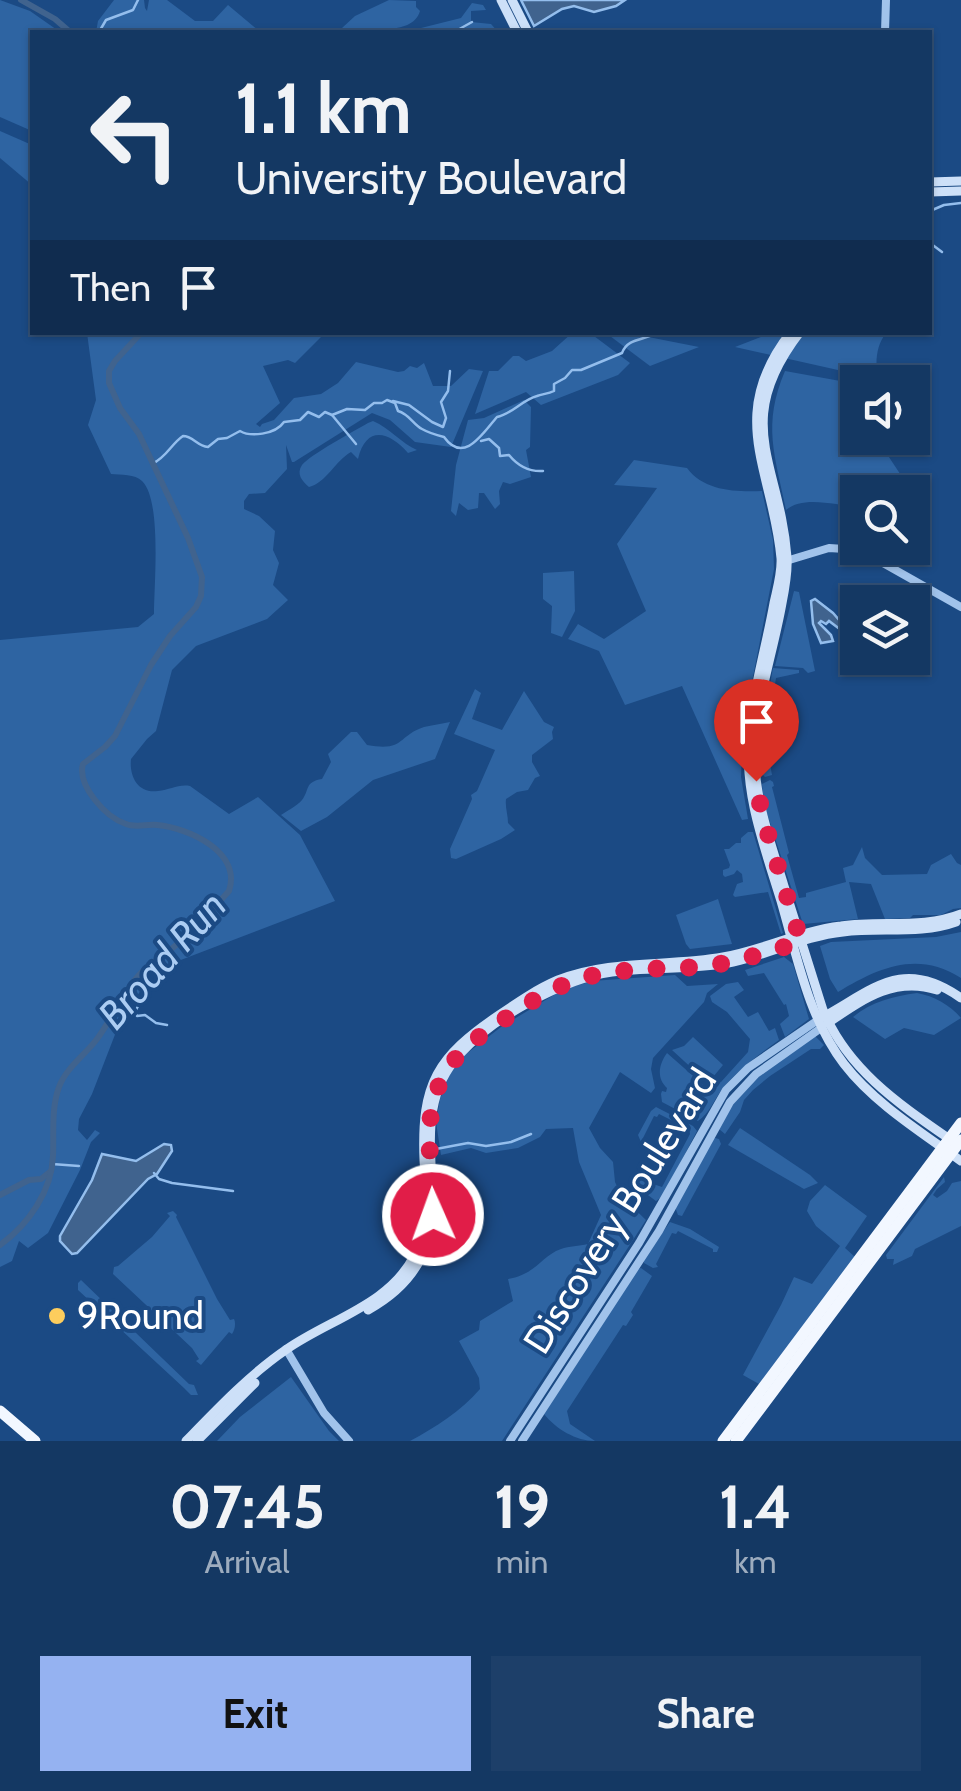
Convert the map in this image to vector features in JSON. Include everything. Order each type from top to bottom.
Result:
[{"type":"highway","points":[[736,1441],[955,1148],[961,1123]]},
{"type":"highway","points":[[723,1441],[955,1148]]},
{"type":"highway","points":[[0,1411],[21,1437]]},
{"type":"highway","points":[[0,1420],[21,1437],[35,1441]]},
{"type":"main road","points":[[501,0],[516,30]]},
{"type":"main road","points":[[512,0],[527,30]]},
{"type":"main road","points":[[932,182],[961,181]]},
{"type":"main road","points":[[932,192],[961,191]]},
{"type":"main road","points":[[784,561],[758,454],[757,433],[763,380],[789,335]]},
{"type":"main road","points":[[798,335],[774,372],[762,423],[783,527],[784,561],[779,618],[754,757],[762,814],[796,939],[817,990],[824,1022],[873,1082],[955,1148]]},
{"type":"main road","points":[[197,1441],[287,1355],[382,1302],[405,1282],[428,1239],[433,1215],[424,1112],[437,1074],[463,1041],[528,995],[557,981],[604,967],[721,958],[848,931],[935,928],[961,917]]},
{"type":"main road","points":[[429,1183],[430,1128],[439,1085],[462,1051],[494,1026],[538,997],[582,979],[611,972],[730,963],[796,939]]},
{"type":"main road","points":[[796,939],[799,962],[835,1052],[881,1102],[955,1148]]},
{"type":"main road","points":[[774,950],[789,951],[799,962]]},
{"type":"main road","name":"Discovery Boulevard","points":[[824,1022],[879,991],[911,982],[961,1001]]},
{"type":"main road","points":[[817,990],[838,1012],[837,1037]]},
{"type":"main road","points":[[186,1441],[287,1355]]},
{"type":"street","points":[[883,0],[885,30]]},
{"type":"street","points":[[784,561],[829,548],[860,550],[961,607]]},
{"type":"street","name":"Discovery Boulevard","points":[[510,1441],[639,1244],[726,1090],[748,1068],[824,1022]]},
{"type":"street","name":"Discovery Boulevard","points":[[522,1441],[658,1231],[730,1102],[763,1068],[824,1022]]},
{"type":"street","points":[[287,1355],[324,1413],[348,1441]]},
{"type":"shaded area","points":[[0,0],[30,11],[57,30],[30,30],[30,130],[0,117]]},
{"type":"shaded area","points":[[114,0],[144,0],[147,11],[149,0],[167,0],[195,21],[213,21],[228,5],[258,30],[96,30],[98,21]]},
{"type":"shaded area","points":[[389,0],[416,1],[420,11],[415,20],[398,28],[342,30],[355,16]]},
{"type":"shaded area","points":[[521,0],[625,0],[594,12],[574,6],[562,9],[534,26]]},
{"type":"shaded area","points":[[472,3],[483,5],[486,10],[471,11],[471,22],[491,24],[496,30],[404,30],[421,28],[461,18]]},
{"type":"shaded area","points":[[0,131],[30,144],[30,183],[0,158]]},
{"type":"shaded area","points":[[87,335],[323,335],[295,363],[288,360],[263,366],[280,403],[256,424],[260,427],[274,420],[294,398],[321,394],[338,383],[356,362],[398,372],[424,363],[433,386],[451,386],[469,369],[483,371],[451,447],[415,442],[390,420],[372,413],[294,462],[286,445],[287,469],[265,493],[249,494],[244,501],[244,509],[275,531],[273,550],[279,563],[273,585],[288,600],[267,619],[196,646],[172,670],[156,731],[131,759],[132,772],[145,790],[190,786],[229,814],[258,797],[300,835],[335,901],[152,971],[116,1032],[79,1119],[78,1130],[87,1140],[95,1130],[100,1133],[91,1142],[48,1233],[28,1248],[19,1241],[12,1261],[0,1267],[0,640],[138,627],[154,614],[156,544],[148,491],[139,479],[111,474],[88,425],[96,400]]},
{"type":"shaded area","points":[[570,335],[593,335],[630,363],[618,375],[541,405],[526,392],[475,414],[489,371],[498,371],[513,356],[526,361],[552,351]]},
{"type":"shaded area","points":[[609,335],[638,335],[699,347],[650,366]]},
{"type":"shaded area","points":[[766,335],[885,335],[877,365],[840,365],[840,370],[735,347]]},
{"type":"shaded area","points":[[785,371],[840,381],[840,455],[888,455],[901,475],[840,475],[840,504],[810,502],[786,510],[773,440],[778,390]]},
{"type":"shaded area","points":[[524,400],[531,407],[530,447],[526,450],[531,477],[510,484],[503,482],[500,504],[495,509],[484,493],[479,493],[478,508],[468,510],[459,503],[456,516],[451,511],[456,465],[468,420],[484,418]]},
{"type":"shaded area","points":[[373,421],[417,450],[408,453],[386,436],[372,436],[358,459],[351,452],[315,485],[309,487],[304,482],[302,465]]},
{"type":"shaded area","points":[[634,460],[687,468],[702,481],[721,489],[762,491],[773,540],[774,569],[743,728],[741,777],[748,819],[742,820],[682,686],[625,705],[599,651],[568,639],[578,624],[604,639],[646,611],[617,544],[657,488],[614,485]]},
{"type":"shaded area","points":[[574,571],[575,611],[562,637],[551,633],[552,606],[543,599],[543,573]]},
{"type":"shaded area","points":[[794,591],[799,592],[815,671],[808,673],[803,668],[775,666]]},
{"type":"shaded area","points":[[815,599],[840,621],[840,629],[829,621],[819,623],[833,641],[821,643],[813,624],[811,601]]},
{"type":"shaded area","points":[[773,668],[799,673],[776,678],[766,741],[772,775],[765,777],[760,772],[760,738]]},
{"type":"shaded area","points":[[475,689],[481,693],[472,719],[502,730],[524,691],[544,722],[554,727],[553,739],[532,755],[540,776],[528,790],[506,799],[508,823],[515,830],[456,859],[451,858],[450,849],[471,795],[477,791],[495,750],[454,734]]},
{"type":"shaded area","points":[[450,722],[435,759],[373,780],[327,817],[301,831],[281,815],[302,800],[310,784],[322,779],[331,762],[328,754],[351,732],[357,732],[367,745],[379,747],[395,745],[424,727]]},
{"type":"shaded area","points":[[770,780],[799,898],[846,882],[843,868],[853,865],[862,847],[865,858],[882,875],[927,874],[931,865],[951,854],[961,865],[961,908],[941,915],[885,919],[871,884],[849,882],[858,919],[803,924],[763,801],[762,784]]},
{"type":"shaded area","points":[[748,832],[753,832],[781,934],[768,892],[735,897],[737,884],[743,882],[742,874],[737,870],[723,875],[730,865],[724,849],[741,843]]},
{"type":"shaded area","points":[[718,899],[732,944],[690,949],[676,915]]},
{"type":"shaded area","points":[[961,932],[961,978],[929,965],[913,964],[883,970],[838,992],[820,946],[831,942],[936,937]]},
{"type":"shaded area","points":[[784,957],[793,964],[809,1019],[785,1037],[780,1024],[789,1016],[786,1004],[764,973],[748,976],[745,970]]},
{"type":"shaded area","points":[[675,975],[687,986],[718,984],[653,1058],[655,1088],[651,1093],[620,1072],[589,1128],[613,1162],[615,1182],[622,1197],[646,1220],[502,1441],[410,1441],[448,1418],[480,1389],[479,1378],[459,1341],[479,1330],[480,1321],[513,1301],[508,1279],[526,1273],[561,1249],[588,1244],[601,1215],[579,1162],[573,1128],[546,1129],[540,1137],[518,1148],[486,1153],[471,1148],[441,1155],[436,1122],[449,1076],[461,1058],[501,1027],[562,990],[592,981]]},
{"type":"shaded area","points":[[738,982],[744,990],[734,997],[748,1017],[758,1012],[769,1031],[775,1028],[779,1040],[723,1088],[698,1121],[662,1102],[662,1091],[667,1088],[661,1080],[661,1066],[667,1053],[708,1089],[721,1082],[748,1052],[750,1039],[710,996],[726,984]]},
{"type":"shaded area","points":[[917,993],[941,1002],[961,1018],[934,1035],[904,1028],[885,1039],[853,1017],[883,1000]]},
{"type":"shaded area","points":[[815,1036],[824,1045],[820,1049],[811,1049],[770,1076],[744,1100],[725,1134],[719,1129],[748,1087]]},
{"type":"shaded area","points":[[693,1037],[723,1065],[708,1083],[672,1050]]},
{"type":"shaded area","points":[[656,1107],[697,1131],[663,1196],[656,1201],[637,1187],[638,1181],[662,1187],[690,1134],[689,1129],[659,1114],[654,1116],[641,1142],[638,1135]]},
{"type":"shaded area","points":[[740,1128],[818,1183],[804,1189],[728,1145]]},
{"type":"shaded area","points":[[715,1138],[721,1144],[682,1216],[678,1215],[675,1207]]},
{"type":"shaded area","points":[[164,1144],[171,1145],[172,1151],[157,1174],[72,1254],[60,1236],[102,1154],[136,1161]]},
{"type":"shaded area","points":[[944,1177],[945,1182],[933,1195],[937,1198],[952,1183],[961,1181],[961,1226],[893,1265],[894,1259],[887,1259],[886,1255]]},
{"type":"shaded area","points":[[825,1185],[867,1216],[845,1248],[855,1257],[759,1384],[743,1375],[794,1277],[812,1284],[840,1246],[816,1226],[807,1211],[810,1201]]},
{"type":"shaded area","points":[[173,1211],[217,1299],[235,1322],[232,1334],[229,1332],[201,1365],[192,1348],[113,1274],[114,1267],[152,1237],[170,1216],[167,1213]]},
{"type":"shaded area","points":[[670,1222],[719,1247],[717,1252],[678,1231],[672,1233],[658,1267],[644,1263]]},
{"type":"shaded area","points":[[641,1268],[652,1276],[631,1312],[633,1315],[567,1411],[570,1424],[595,1441],[574,1436],[544,1414]]},
{"type":"shaded area","points":[[81,1280],[194,1385],[198,1395],[191,1395],[78,1290]]},
{"type":"shaded area","points":[[291,1377],[339,1441],[217,1441],[240,1417]]},
{"type":"waterway","name":"Broad Run","points":[[21,0],[68,30]]},
{"type":"waterway","points":[[100,30],[106,20],[133,10],[138,0]]},
{"type":"waterway","points":[[458,30],[472,22]]},
{"type":"waterway","points":[[932,210],[961,203]]},
{"type":"waterway","points":[[932,244],[942,252]]},
{"type":"waterway","name":"Broad Run","points":[[0,1245],[29,1217],[48,1182],[55,1104],[66,1074],[97,1039],[139,975],[189,933],[229,891],[228,865],[210,844],[170,827],[133,826],[118,820],[94,799],[82,772],[83,764],[115,736],[151,665],[201,596],[202,577],[188,538],[139,434],[120,408],[109,383],[109,371],[115,361],[139,335]]},
{"type":"waterway","points":[[152,464],[183,436],[208,447],[240,431],[269,432],[284,422],[300,420],[308,412],[319,417],[325,412],[332,415],[347,409],[365,410],[387,400],[422,429],[444,437],[451,445],[466,447],[497,417],[554,391],[554,384],[572,370],[622,353],[633,342],[652,335]]},
{"type":"waterway","points":[[393,401],[409,405],[443,427],[446,418],[441,402],[448,391],[450,371]]},
{"type":"waterway","points":[[332,415],[356,444]]},
{"type":"waterway","points":[[481,441],[489,439],[499,448],[500,456],[509,455],[524,468],[543,471]]},
{"type":"waterway","points":[[127,991],[138,1006],[137,1016],[145,1015],[167,1025]]},
{"type":"waterway","points":[[436,1149],[468,1143],[486,1146],[531,1134]]},
{"type":"waterway","points":[[52,1164],[79,1166]]},
{"type":"waterway","points":[[0,1195],[51,1171]]},
{"type":"waterway","points":[[154,1173],[172,1183],[233,1191]]},
{"type":"place","name":"9Round","points":[[57,1316]]},
{"type":"route","points":[[433,1215],[430,1128],[435,1097],[448,1068],[482,1034],[538,997],[582,979],[611,972],[730,963],[794,944],[792,938],[799,935],[762,814],[756,781]]}]
